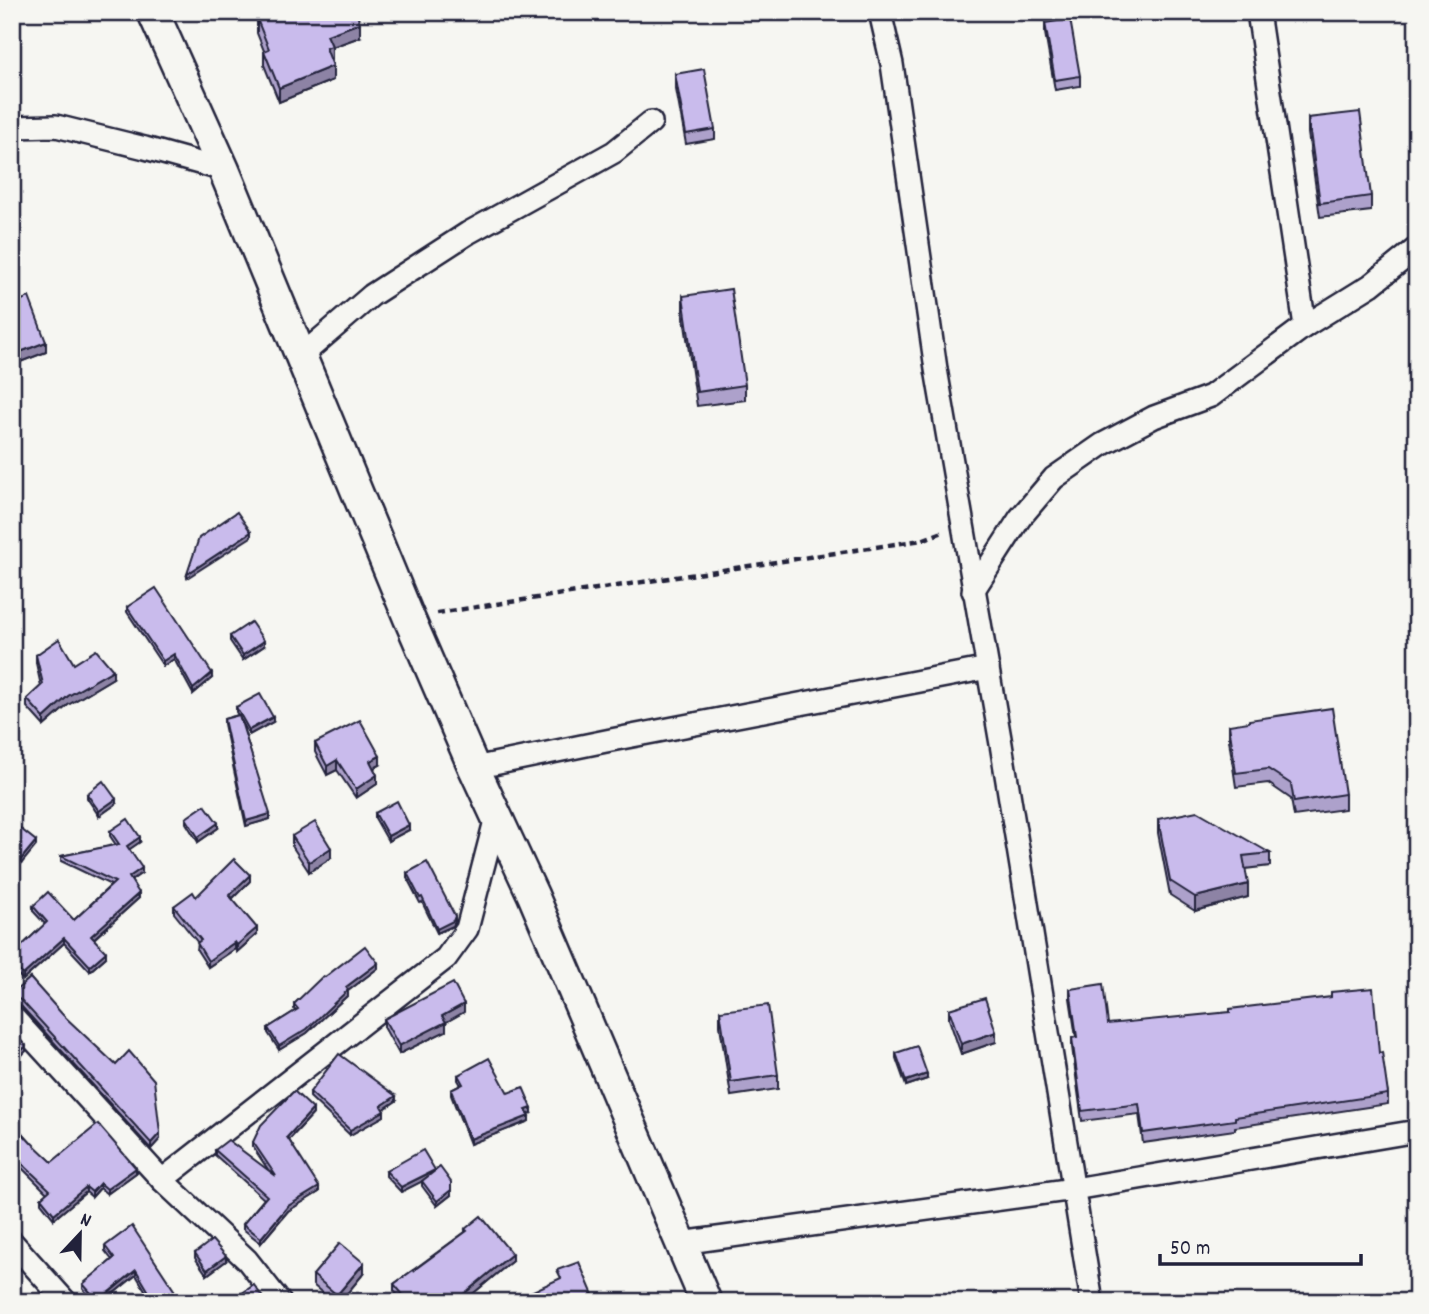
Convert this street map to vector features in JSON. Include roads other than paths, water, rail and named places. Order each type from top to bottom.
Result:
[{"type":"main road","points":[[153,12],[224,170],[409,618],[533,895],[706,1302]]},
{"type":"street","points":[[880,12],[892,64],[936,369],[1093,1302]]},
{"type":"street","points":[[1258,12],[1305,326]]},
{"type":"street","points":[[301,356],[372,295],[468,233],[614,152],[651,122]]},
{"type":"street","points":[[12,127],[56,126],[224,170]]},
{"type":"street","points":[[973,591],[1020,518],[1054,478],[1103,444],[1154,417],[1211,396],[1305,326],[1371,285],[1417,248]]},
{"type":"street","points":[[474,768],[988,668]]},
{"type":"street","points":[[162,1180],[446,958],[467,929],[496,817]]},
{"type":"street","points":[[12,1016],[162,1180],[247,1260],[280,1302]]},
{"type":"street","points":[[681,1243],[1074,1189],[1417,1131]]},
{"type":"street","points":[[12,1241],[54,1298]]}]
